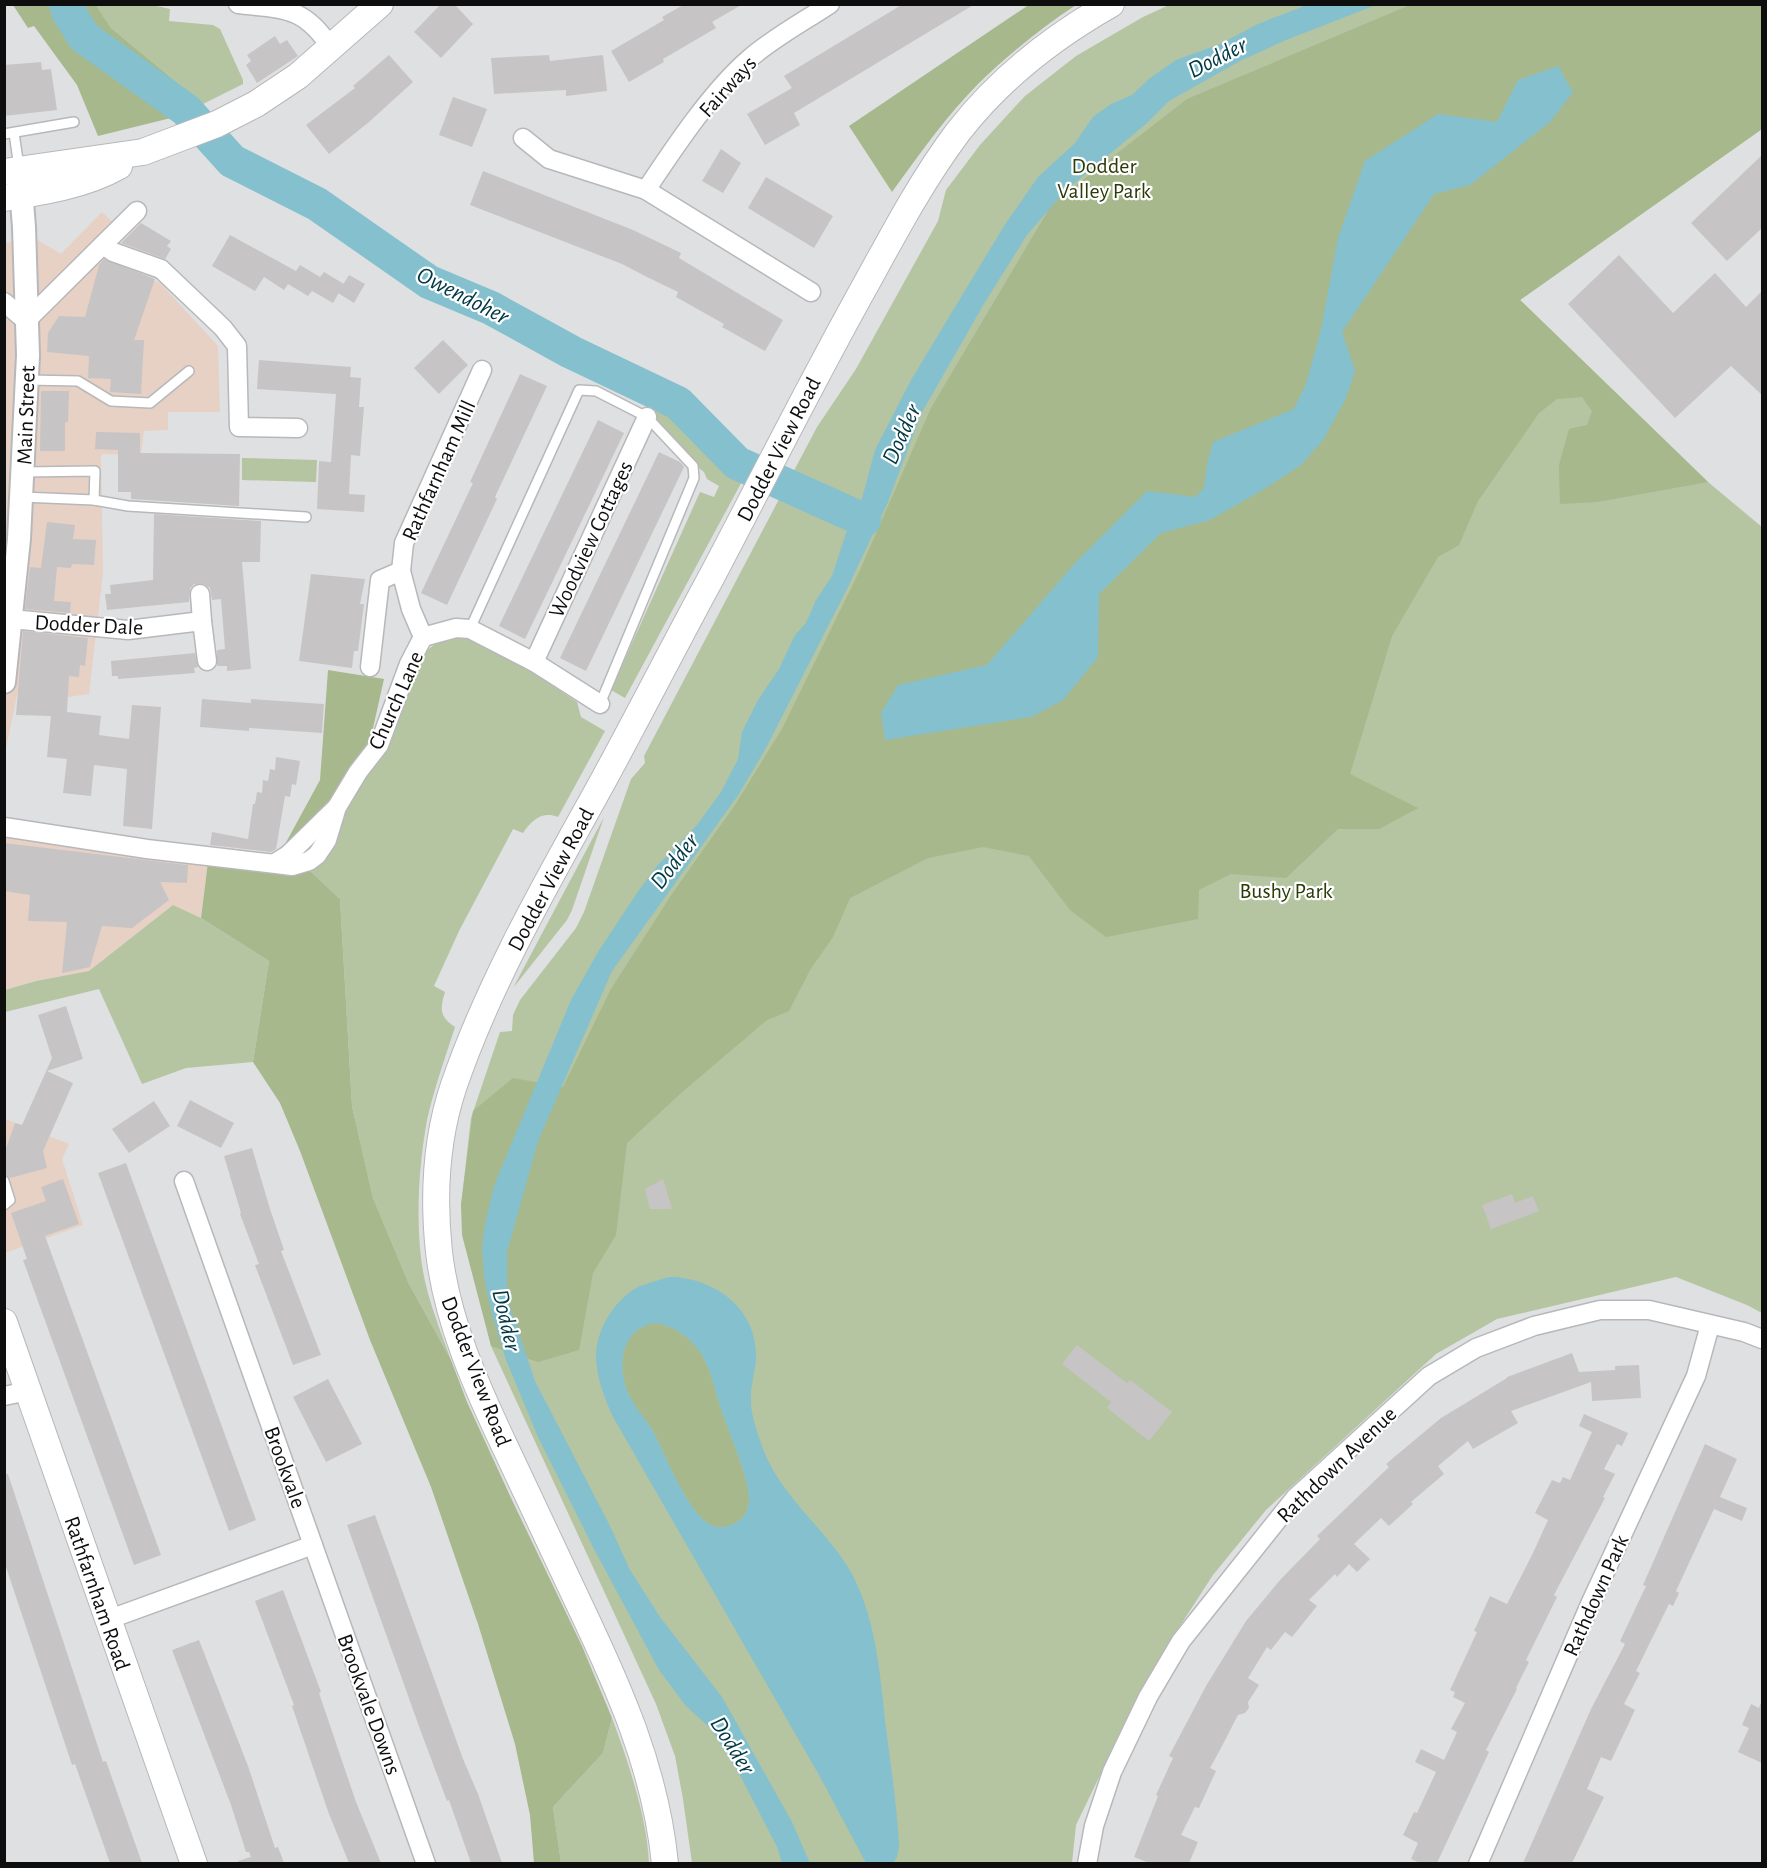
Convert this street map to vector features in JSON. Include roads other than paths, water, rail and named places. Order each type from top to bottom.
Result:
[{"type":"main road","points":[[14,197],[70,184],[110,171],[143,152],[208,128],[265,98],[298,76],[380,4]]},
{"type":"main road","name":"Dodder View Road","points":[[664,1863],[662,1835],[651,1782],[628,1711],[489,1412],[453,1319],[446,1295],[438,1247],[436,1175],[445,1115],[454,1086],[510,953],[825,358],[906,212],[936,163],[993,93],[1056,38],[1111,4]]},
{"type":"main road","points":[[12,171],[143,152]]},
{"type":"main road","name":"Rathfarnham Road","points":[[4,1322],[16,1393],[107,1620],[194,1863]]},
{"type":"street","points":[[238,4],[288,9],[304,18],[323,36],[331,48]]},
{"type":"street","name":"Fairways","points":[[646,190],[665,160],[738,69],[773,41],[830,4]]},
{"type":"street","points":[[523,138],[549,159],[646,190],[811,292]]},
{"type":"street","name":"Main Street","points":[[4,682],[22,497],[27,380],[26,321],[12,171]]},
{"type":"street","points":[[4,302],[26,321],[137,211]]},
{"type":"street","points":[[103,245],[113,252],[161,269],[223,328],[237,346],[239,427],[298,428]]},
{"type":"street","name":"Rathfarnham Mill","points":[[370,667],[380,580],[400,570],[404,543],[482,370]]},
{"type":"street","name":"Woodview Cottages","points":[[534,662],[647,417]]},
{"type":"street","points":[[400,570],[411,609],[423,637]]},
{"type":"street","points":[[200,594],[207,661]]},
{"type":"street","name":"Dodder Dale","points":[[10,619],[128,630],[202,621]]},
{"type":"street","name":"Church Lane","points":[[4,827],[147,849],[292,866],[309,861],[318,855],[327,840],[337,807],[358,772],[379,746],[409,664],[423,637],[456,628],[470,629]]},
{"type":"street","points":[[470,629],[534,662],[600,704]]},
{"type":"street","name":"Brookvale","points":[[184,1181],[314,1545]]},
{"type":"street","name":"Rathdown Avenue","points":[[1087,1863],[1094,1826],[1112,1772],[1148,1697],[1181,1641],[1295,1498],[1429,1376],[1476,1348],[1534,1326],[1600,1310],[1649,1310],[1672,1314],[1744,1332],[1762,1339]]},
{"type":"street","name":"Rathdown Park","points":[[1478,1863],[1591,1602],[1696,1376],[1710,1325]]},
{"type":"street","points":[[107,1620],[314,1545]]},
{"type":"street","name":"Brookvale Downs","points":[[314,1545],[426,1863]]},
{"type":"lane","points":[[12,171],[9,134],[74,122]]},
{"type":"lane","points":[[27,380],[78,381],[111,401],[150,403],[189,371]]},
{"type":"lane","points":[[470,629],[579,390],[596,391],[647,417],[693,466],[694,478],[600,704]]},
{"type":"lane","points":[[23,472],[94,471],[94,500]]},
{"type":"lane","points":[[22,497],[94,500],[128,506],[306,517]]},
{"type":"lane","points":[[4,1181],[10,1200],[4,1205]]},
{"type":"water","name":"Dodder","points":[[1307,5],[1376,5],[1286,40],[1240,61],[1169,101],[1146,124],[1066,190],[1027,235],[985,302],[921,414],[888,502],[849,585],[766,748],[739,794],[612,971],[538,1141],[507,1252],[507,1298],[535,1381],[610,1526],[630,1570],[660,1617],[722,1697],[792,1822],[810,1863],[782,1863],[777,1847],[742,1779],[711,1729],[686,1706],[659,1670],[594,1549],[538,1437],[506,1360],[485,1283],[482,1249],[494,1186],[571,1000],[598,952],[637,893],[657,866],[697,825],[721,792],[738,759],[742,732],[758,700],[779,669],[795,635],[806,623],[816,600],[832,576],[846,533],[861,502],[875,450],[911,380],[1004,226],[1038,177],[1075,143],[1093,117],[1111,104],[1132,95],[1150,78],[1176,60],[1220,44],[1258,24]]},
{"type":"water","points":[[1558,66],[1573,92],[1550,122],[1470,185],[1434,194],[1342,332],[1355,371],[1345,400],[1323,440],[1301,465],[1210,520],[1161,533],[1099,594],[1098,657],[1063,700],[1031,717],[885,740],[881,713],[898,685],[987,665],[1075,563],[1147,491],[1195,497],[1204,488],[1213,442],[1294,409],[1306,384],[1321,330],[1338,238],[1365,161],[1438,114],[1497,122],[1518,80]]},
{"type":"water","points":[[669,1277],[685,1278],[716,1289],[741,1310],[749,1323],[756,1356],[751,1407],[763,1449],[781,1483],[842,1558],[860,1592],[876,1649],[894,1787],[899,1846],[893,1863],[866,1863],[819,1775],[607,1403],[596,1359],[603,1327],[614,1308],[629,1293],[638,1287]],"holes":[[[663,1324],[686,1337],[704,1359],[738,1456],[746,1481],[749,1503],[740,1520],[731,1525],[721,1527],[711,1525],[695,1510],[679,1486],[653,1432],[629,1395],[625,1384],[623,1361],[624,1350],[629,1340],[644,1326]]]},
{"type":"waterway","name":"Owendoher","points":[[66,4],[84,37],[186,110],[232,161],[317,204],[429,282],[491,308],[571,352],[678,403],[737,463],[864,520]]},
{"type":"waterway","name":"Owendoher","points":[[224,161],[232,161]]},
{"type":"park label","name":"Dodder Valley Park","points":[[1104,178]]},
{"type":"park label","name":"Bushy Park","points":[[1286,890]]}]
